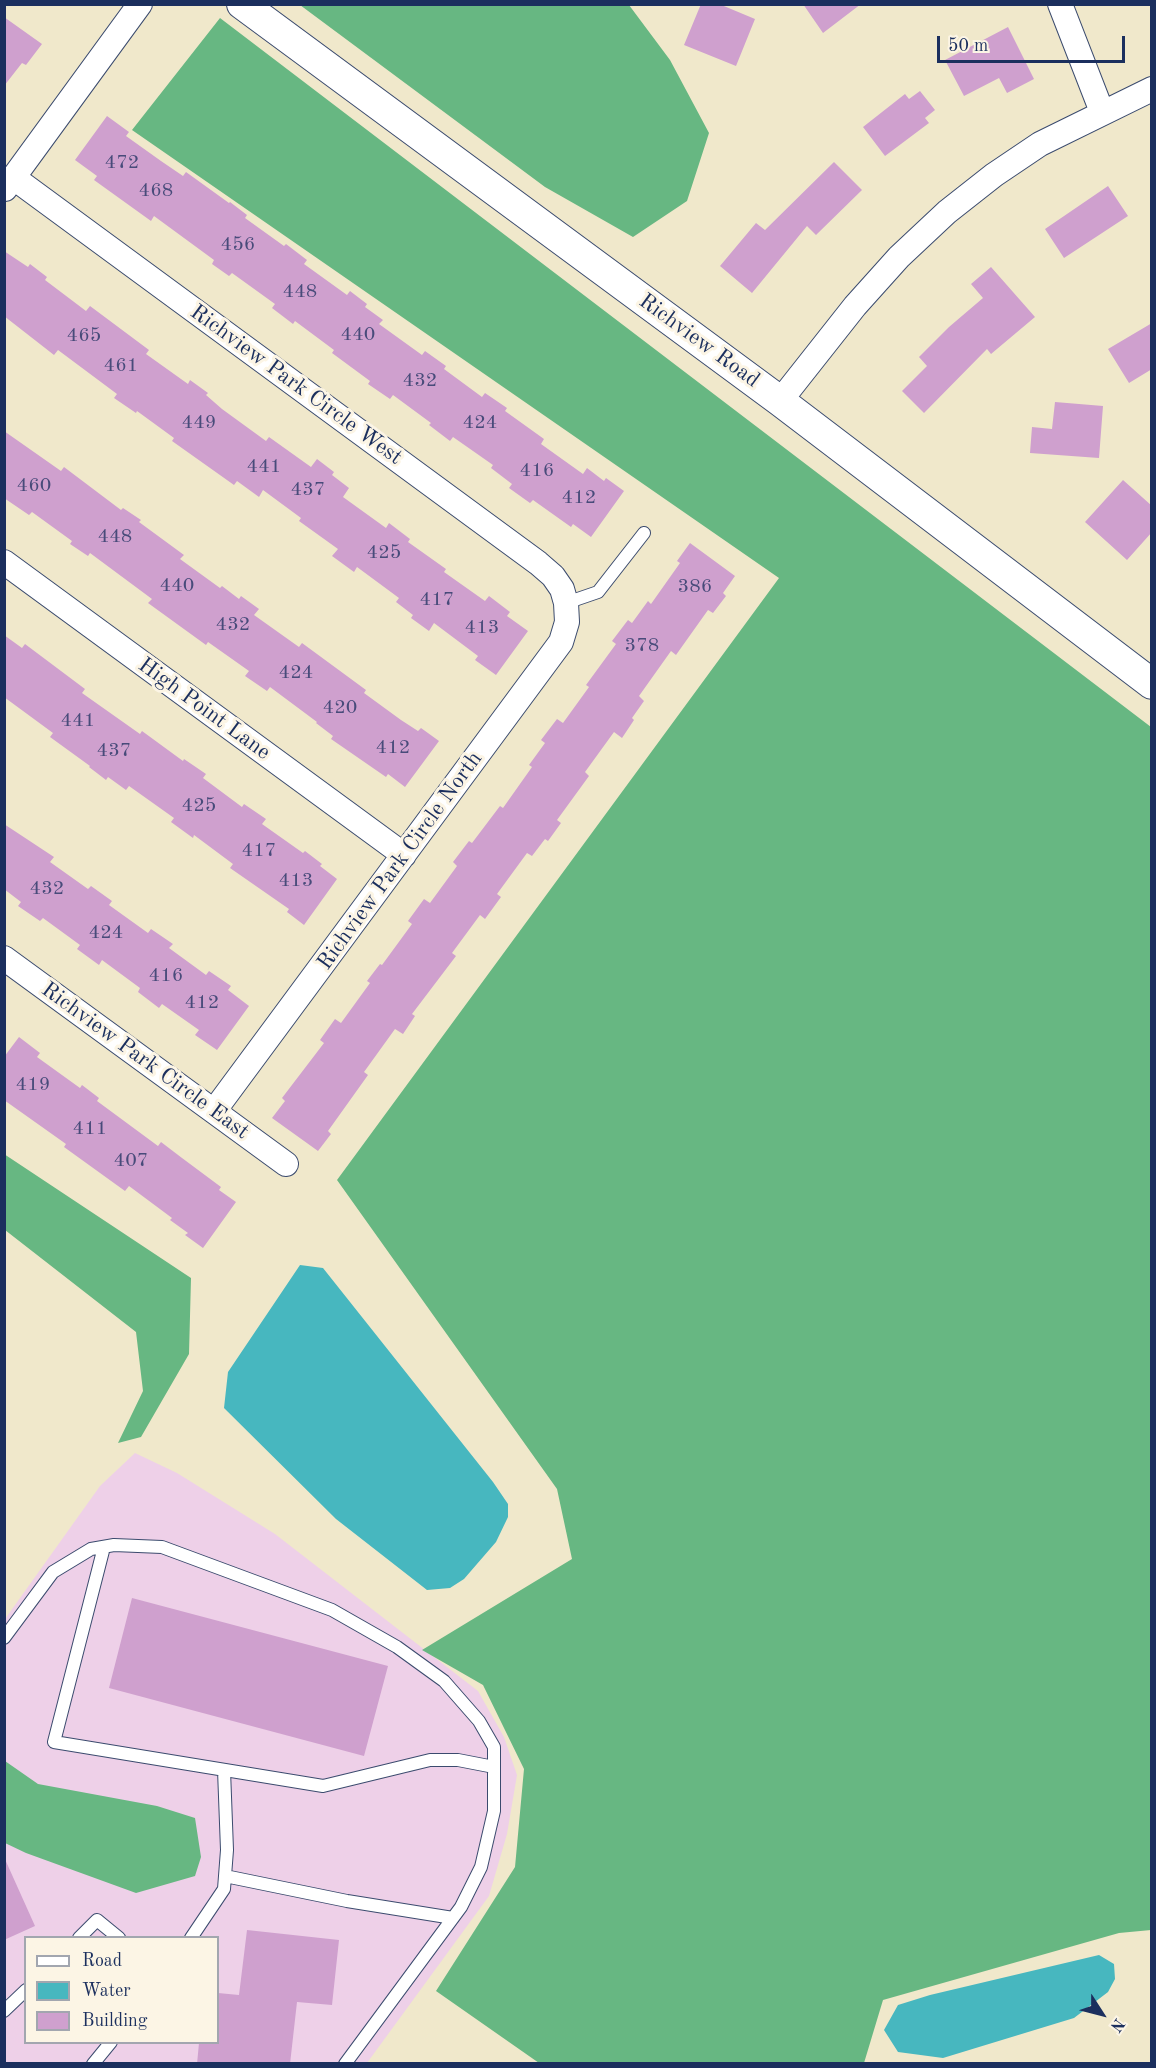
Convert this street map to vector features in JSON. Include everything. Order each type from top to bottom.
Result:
[{"type":"street","points":[[9,184],[140,4]]},
{"type":"street","name":"Richview Road","points":[[242,4],[780,401],[1152,684]]},
{"type":"street","points":[[1060,4],[1102,112]]},
{"type":"street","points":[[780,401],[855,306],[899,257],[947,212],[994,175],[1040,144],[1152,88]]},
{"type":"street","name":"Richview Park Circle West","points":[[9,184],[538,563],[553,576],[562,589],[566,603]]},
{"type":"street","name":"High Point Lane","points":[[4,562],[404,855]]},
{"type":"street","name":"Richview Park Circle North","points":[[214,1111],[561,642],[567,622],[566,603]]},
{"type":"street","name":"Richview Park Circle East","points":[[4,958],[286,1164]]},
{"type":"lane","points":[[566,603],[598,592],[644,533]]},
{"type":"lane","points":[[4,1638],[53,1572],[91,1549],[114,1545],[162,1547],[332,1610],[397,1647],[444,1681],[479,1721],[494,1747],[494,1811],[481,1867],[461,1907],[345,2064]]},
{"type":"lane","points":[[104,1547],[54,1742],[323,1786],[430,1760],[458,1760],[494,1767]]},
{"type":"lane","points":[[191,1936],[224,1889],[227,1850],[224,1770]]},
{"type":"lane","points":[[225,1876],[347,1901],[453,1918]]},
{"type":"lane","points":[[81,1936],[97,1920],[117,1936]]},
{"type":"lane","points":[[4,2011],[24,1992]]},
{"type":"lane","points":[[93,2064],[110,2044]]},
{"type":"shaded area","points":[[135,1453],[177,1473],[275,1534],[478,1691],[504,1737],[517,1775],[507,1834],[489,1896],[367,2063],[5,2064],[5,1619],[100,1486]]},
{"type":"green space","points":[[300,5],[629,5],[670,60],[709,133],[687,201],[633,237],[545,187]]},
{"type":"green space","points":[[220,18],[1151,727],[1151,1930],[1119,1933],[883,2000],[864,2063],[539,2063],[436,1991],[515,1867],[524,1769],[483,1685],[422,1650],[572,1559],[557,1489],[337,1180],[779,578],[132,130]]},
{"type":"green space","points":[[4,1154],[191,1278],[189,1354],[141,1437],[118,1443],[143,1391],[136,1332],[5,1230]]},
{"type":"green space","points":[[5,1761],[38,1784],[157,1806],[195,1818],[201,1857],[195,1876],[136,1893],[26,1853],[5,1843]]},
{"type":"water","points":[[300,1265],[323,1268],[508,1504],[508,1517],[496,1542],[464,1579],[450,1588],[427,1590],[336,1519],[224,1408],[228,1372]]},
{"type":"water","points":[[1099,1955],[1114,1964],[1115,1979],[1108,1992],[1074,2018],[943,2058],[898,2052],[884,2030],[898,2005],[930,1995]]},
{"type":"building","points":[[701,4],[719,4],[755,19],[736,66],[684,45]]},
{"type":"building","points":[[803,4],[861,4],[823,33]]},
{"type":"building","points":[[4,17],[42,44],[26,65],[22,63],[4,86]]},
{"type":"building","points":[[1008,27],[1034,79],[1007,93],[999,78],[964,96],[945,60]]},
{"type":"building","points":[[920,91],[935,110],[925,118],[929,123],[885,156],[863,127],[905,94],[909,99]]},
{"type":"building","points":[[107,116],[129,132],[126,136],[183,176],[186,172],[230,202],[247,215],[245,218],[307,260],[304,264],[347,295],[350,291],[367,304],[365,307],[383,320],[379,324],[422,355],[425,351],[446,366],[444,369],[482,397],[485,393],[507,408],[505,411],[544,439],[541,444],[583,474],[587,468],[604,481],[606,478],[624,491],[591,537],[573,524],[571,527],[533,500],[530,503],[509,488],[512,484],[491,468],[493,465],[453,437],[450,441],[429,425],[431,423],[393,395],[390,399],[368,384],[370,381],[332,353],[334,350],[295,321],[293,324],[272,308],[275,304],[232,273],[229,276],[212,264],[214,260],[154,216],[151,221],[94,180],[97,176],[75,160]]},
{"type":"building","points":[[834,162],[862,190],[816,235],[807,226],[752,293],[720,266],[756,223],[765,230]]},
{"type":"building","points":[[1108,186],[1128,216],[1064,258],[1045,229]]},
{"type":"building","points":[[4,251],[28,267],[30,264],[47,277],[45,280],[86,311],[90,306],[149,350],[146,354],[188,384],[190,380],[208,393],[206,395],[222,409],[266,441],[269,437],[311,467],[317,459],[349,488],[343,497],[386,528],[389,523],[410,539],[408,542],[446,569],[444,572],[485,601],[489,596],[510,612],[507,616],[528,631],[496,675],[475,660],[478,656],[434,623],[429,631],[411,618],[413,615],[396,602],[399,598],[357,567],[354,572],[332,556],[338,549],[299,521],[301,518],[263,490],[259,497],[237,481],[234,485],[172,441],[174,438],[137,411],[136,413],[114,398],[117,394],[58,350],[54,355],[4,316]]},
{"type":"building","points":[[991,267],[1035,317],[991,354],[987,349],[924,413],[902,391],[927,366],[919,357],[983,298],[971,284]]},
{"type":"building","points":[[1152,323],[1152,369],[1129,383],[1108,349]]},
{"type":"building","points":[[1055,402],[1103,406],[1099,458],[1030,453],[1032,427],[1052,429]]},
{"type":"building","points":[[4,431],[61,471],[64,467],[121,510],[123,508],[141,520],[139,522],[184,555],[180,559],[220,588],[222,586],[239,599],[241,596],[259,609],[254,615],[299,647],[302,643],[366,690],[364,693],[401,720],[418,731],[421,728],[439,741],[405,787],[388,774],[386,777],[331,739],[333,736],[317,722],[270,687],[267,691],[245,676],[249,671],[208,642],[206,645],[148,603],[152,599],[90,553],[88,556],[70,544],[72,541],[32,512],[29,515],[4,498]]},
{"type":"building","points":[[1123,480],[1152,506],[1152,532],[1127,560],[1085,522]]},
{"type":"building","points":[[690,543],[735,576],[723,593],[726,596],[713,613],[708,610],[676,655],[671,651],[639,696],[644,701],[622,738],[614,732],[585,772],[589,776],[557,820],[561,823],[548,841],[545,839],[532,856],[527,853],[497,894],[501,897],[485,919],[480,915],[452,953],[456,956],[412,1014],[415,1016],[403,1034],[395,1029],[364,1072],[368,1075],[328,1131],[331,1134],[318,1151],[272,1118],[285,1101],[282,1098],[324,1043],[320,1040],[335,1019],[341,1023],[370,983],[367,981],[380,964],[382,965],[412,924],[408,921],[424,899],[430,903],[457,866],[453,862],[469,841],[472,843],[500,806],[503,808],[532,767],[529,765],[545,743],[541,740],[557,719],[563,723],[589,687],[586,685],[616,644],[612,641],[628,620],[632,623],[648,601],[651,604],[680,563],[677,561]]},
{"type":"building","points":[[4,635],[22,648],[25,644],[85,689],[82,693],[140,734],[142,731],[183,761],[184,759],[206,774],[203,778],[242,807],[244,804],[266,819],[262,824],[322,864],[320,866],[337,879],[304,925],[287,912],[289,909],[230,868],[233,864],[194,835],[193,838],[171,822],[174,818],[129,786],[126,790],[108,777],[106,780],[50,737],[53,733],[4,697]]},
{"type":"building","points":[[4,824],[54,857],[50,862],[88,889],[91,886],[112,901],[109,905],[148,933],[151,929],[173,944],[169,948],[206,975],[209,971],[231,986],[228,990],[249,1006],[217,1050],[195,1035],[199,1030],[162,1004],[159,1008],[138,992],[140,988],[102,960],[99,965],[77,949],[80,945],[43,918],[40,921],[18,906],[21,902],[4,889]]},
{"type":"building","points":[[19,1037],[40,1053],[37,1057],[80,1088],[82,1085],[99,1098],[97,1101],[158,1146],[161,1142],[221,1187],[219,1190],[236,1202],[203,1248],[185,1235],[188,1233],[170,1220],[172,1218],[129,1186],[125,1191],[64,1147],[66,1144],[4,1100],[4,1057]]},
{"type":"building","points":[[132,1598],[388,1666],[364,1756],[109,1688]]},
{"type":"building","points":[[4,1857],[35,1926],[4,1940]]},
{"type":"building","points":[[247,1930],[339,1940],[332,2005],[297,2002],[290,2064],[197,2064],[199,2044],[219,2044],[219,1993],[239,1995]]}]
